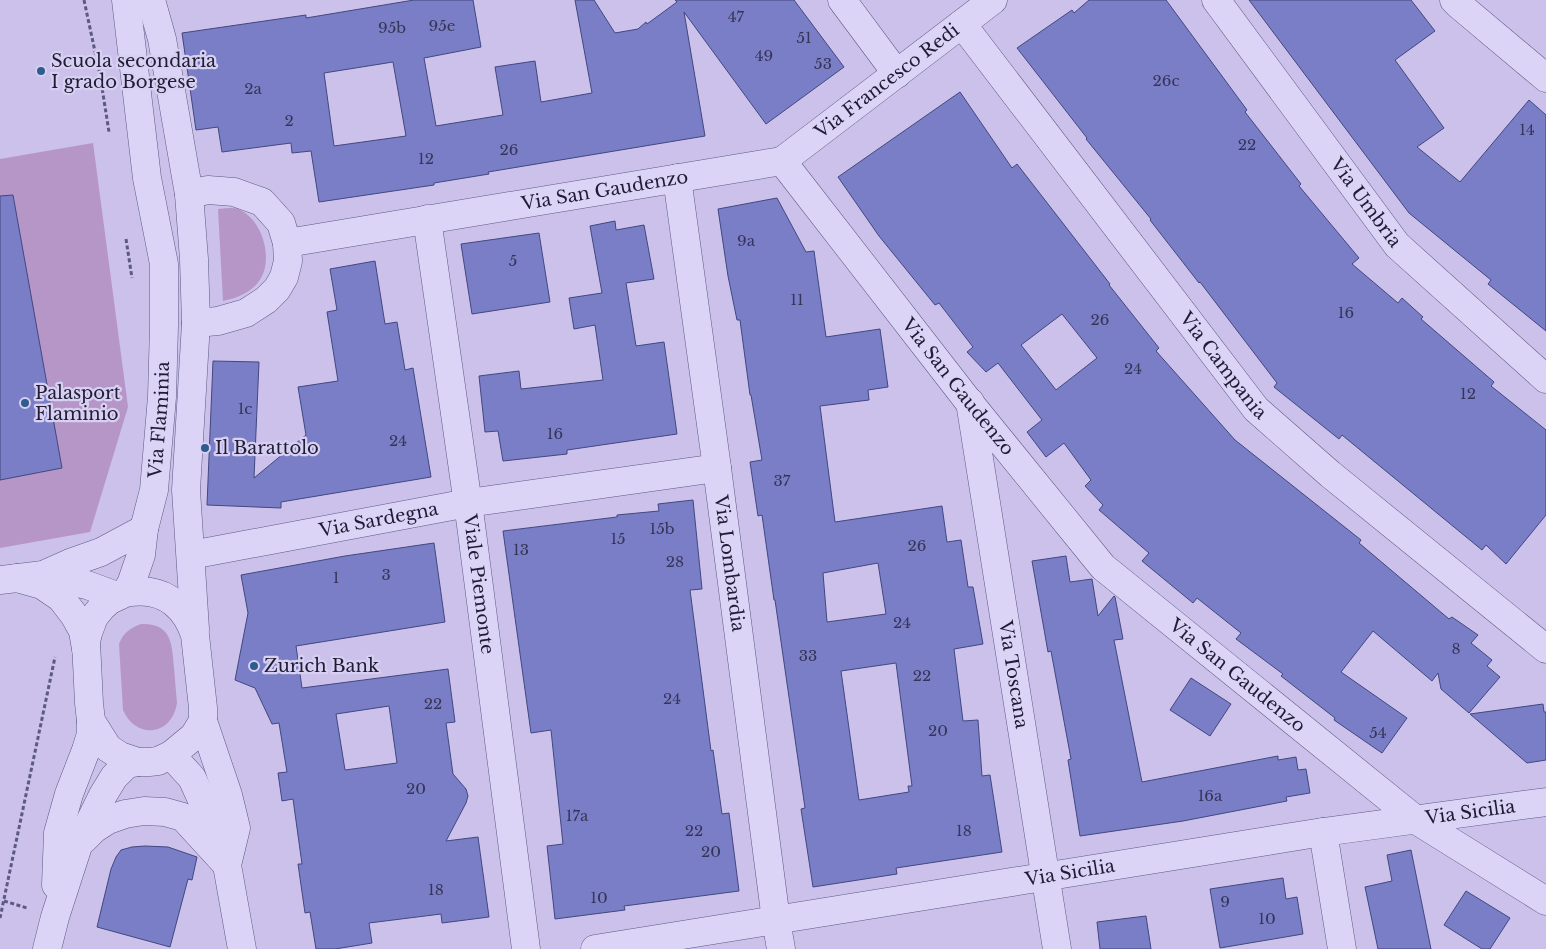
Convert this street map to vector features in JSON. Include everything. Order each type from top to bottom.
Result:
[{"type":"street","name":"Via Flaminia","points":[[126,0],[147,178],[164,264],[162,397],[154,490],[144,529],[141,555],[131,584],[121,594],[102,607],[94,617],[86,642],[91,721],[108,748],[120,756],[138,762]]},
{"type":"street","name":"Via Flaminia","points":[[151,0],[162,39],[189,194],[194,260],[196,323],[186,490],[195,635]]},
{"type":"street","points":[[842,0],[897,74]]},
{"type":"street","name":"Via Francesco Redi","points":[[782,161],[993,0]]},
{"type":"street","name":"Via Umbria","points":[[1216,0],[1397,245],[1546,379]]},
{"type":"street","points":[[1454,0],[1546,78]]},
{"type":"street","name":"Via Campania","points":[[962,24],[1256,409],[1330,474],[1546,649]]},
{"type":"street","name":"Via San Gaudenzo","points":[[287,243],[782,161],[970,402],[1103,567],[1416,820],[1546,901]]},
{"type":"street","name":"Via Lombardia","points":[[677,178],[781,949]]},
{"type":"street","points":[[189,194],[208,190],[234,192],[262,202],[281,223],[287,243],[288,261],[284,277],[277,289],[266,300],[246,313],[218,321],[196,323]]},
{"type":"street","name":"Viale Piemonte","points":[[427,219],[468,503],[526,949]]},
{"type":"street","name":"Via Toscana","points":[[970,402],[1057,949]]},
{"type":"street","name":"Via Sardegna","points":[[191,555],[468,503],[717,468]]},
{"type":"street","points":[[8,579],[43,575],[101,552],[144,529]]},
{"type":"street","points":[[43,575],[121,594],[144,591],[153,592],[166,596],[178,604],[186,614],[192,624],[195,635],[203,721],[228,795],[236,828],[220,856]]},
{"type":"street","points":[[8,579],[42,585],[61,598],[74,614],[83,631],[87,652]]},
{"type":"street","points":[[55,917],[58,833],[69,794],[86,750],[91,721]]},
{"type":"street","points":[[47,949],[55,917],[78,846],[114,776],[127,764],[149,762],[171,755],[194,736],[203,721]]},
{"type":"street","points":[[171,755],[192,778],[206,808],[220,856],[242,949]]},
{"type":"street","name":"Via Sicilia","points":[[595,949],[1323,832],[1546,802]]},
{"type":"street","points":[[78,846],[94,829],[108,820],[144,810],[165,812],[183,817],[220,856]]},
{"type":"street","points":[[1323,832],[1342,949]]},
{"type":"path","points":[[84,0],[100,75],[109,133]]},
{"type":"path","points":[[125,230],[132,278]]},
{"type":"path","points":[[0,918],[56,655]]},
{"type":"shaded area","points":[[93,143],[128,407],[90,532],[0,548],[0,159]]},
{"type":"shaded area","points":[[218,209],[239,209],[254,222],[263,240],[266,260],[261,278],[254,287],[240,296],[223,301]]},
{"type":"shaded area","points":[[141,624],[159,627],[165,631],[171,643],[172,651],[177,703],[174,714],[168,722],[161,728],[153,730],[144,730],[136,726],[129,720],[123,710],[119,644],[127,631]]},
{"type":"building","points":[[414,0],[473,0],[481,47],[424,58],[436,126],[503,115],[495,67],[535,61],[541,102],[592,93],[575,0],[594,0],[615,33],[638,29],[677,2],[675,0],[794,0],[844,67],[766,124],[684,12],[705,136],[488,172],[489,174],[434,183],[434,185],[319,202],[311,151],[292,153],[291,143],[222,152],[218,127],[196,130],[182,33],[306,15],[306,18]],"holes":[[[393,62],[406,136],[334,146],[324,73]]]},
{"type":"building","points":[[1089,0],[1166,0],[1247,110],[1245,112],[1301,184],[1299,186],[1359,258],[1352,264],[1398,303],[1402,298],[1423,317],[1421,319],[1494,382],[1491,386],[1546,430],[1546,515],[1506,564],[1486,545],[1482,550],[1342,435],[1339,439],[1274,387],[1277,383],[1017,48],[1072,10],[1074,13]]},
{"type":"building","points":[[1249,0],[1411,0],[1435,31],[1395,60],[1444,128],[1417,147],[1460,182],[1529,100],[1546,115],[1546,331],[1488,284],[1491,280],[1409,213]]},
{"type":"building","points":[[960,92],[1012,168],[1017,164],[1159,348],[1156,351],[1235,440],[1361,540],[1359,543],[1449,619],[1452,617],[1478,635],[1471,643],[1492,660],[1487,666],[1500,677],[1469,713],[1441,689],[1438,673],[1432,681],[1373,631],[1341,672],[1407,718],[1382,753],[1334,720],[1335,718],[1281,676],[1283,674],[1236,639],[1241,633],[1197,598],[1193,603],[1142,561],[1149,553],[1099,510],[1103,505],[1085,486],[1091,480],[1064,443],[1046,457],[1027,432],[1042,420],[998,363],[986,372],[967,352],[973,347],[939,303],[935,305],[879,236],[838,177]],"holes":[[[1062,314],[1097,358],[1056,390],[1021,345]]]},
{"type":"building","name":"Palasport Flaminio","points":[[13,195],[62,468],[0,480],[0,196]]},
{"type":"building","points":[[777,198],[806,252],[814,251],[826,337],[880,329],[888,387],[868,390],[869,400],[820,406],[835,522],[942,506],[947,542],[961,540],[968,587],[973,587],[983,644],[954,649],[963,721],[978,720],[982,776],[990,775],[1002,852],[896,868],[897,874],[813,887],[801,809],[805,808],[775,600],[762,515],[758,516],[750,462],[762,460],[750,395],[740,320],[737,320],[728,276],[718,209]],"holes":[[[878,563],[886,614],[827,622],[823,573]],[[896,663],[912,786],[908,786],[909,792],[859,800],[841,671]]]},
{"type":"building","points":[[615,221],[616,230],[644,225],[654,279],[626,283],[636,346],[664,342],[677,434],[567,450],[567,454],[503,461],[498,431],[485,432],[479,376],[519,371],[521,389],[603,380],[595,325],[574,329],[569,298],[602,293],[590,226]]},
{"type":"building","points":[[539,233],[550,302],[472,314],[461,244]]},
{"type":"building","points":[[375,261],[385,324],[397,322],[405,370],[413,368],[431,477],[281,502],[281,508],[207,505],[213,361],[259,362],[254,478],[306,435],[298,387],[338,381],[327,312],[337,310],[330,269]]},
{"type":"building","points":[[693,500],[702,589],[690,590],[711,751],[713,750],[722,814],[729,813],[739,891],[624,906],[625,910],[555,919],[547,846],[563,844],[551,730],[531,733],[503,531],[659,511],[658,504]]},
{"type":"building","points":[[434,543],[445,622],[296,646],[302,688],[448,669],[455,722],[446,723],[453,774],[466,789],[468,796],[446,841],[478,837],[489,917],[442,923],[441,914],[369,923],[372,943],[335,949],[316,949],[310,912],[305,913],[298,864],[302,864],[293,799],[282,801],[278,773],[287,772],[279,723],[272,724],[255,688],[235,680],[248,613],[241,575],[345,556]],"holes":[[[389,706],[397,763],[345,770],[336,714]]]},
{"type":"building","points":[[1066,556],[1070,582],[1092,579],[1098,616],[1115,597],[1123,639],[1114,640],[1142,782],[1278,756],[1278,760],[1296,757],[1298,770],[1306,769],[1310,793],[1286,797],[1287,801],[1183,821],[1080,836],[1068,760],[1071,759],[1051,651],[1048,652],[1032,561]]},
{"type":"building","points":[[1191,678],[1231,704],[1210,736],[1170,710]]},
{"type":"building","points":[[1543,704],[1544,712],[1546,712],[1546,760],[1527,763],[1470,714]]},
{"type":"building","points":[[145,846],[168,847],[197,857],[192,880],[188,879],[170,947],[97,927],[111,869],[116,857],[121,850]]},
{"type":"building","points":[[1411,850],[1431,949],[1378,949],[1365,887],[1392,881],[1387,855]]},
{"type":"building","points":[[1283,878],[1286,899],[1297,897],[1303,934],[1220,948],[1210,889]]},
{"type":"building","points":[[1466,891],[1510,918],[1490,949],[1482,949],[1444,925]]},
{"type":"building","points":[[1146,916],[1151,949],[1100,949],[1097,922]]},
{"type":"place","name":"Scuola secondaria I grado Borgese","points":[[41,71]]},
{"type":"place","name":"Palasport Flaminio","points":[[25,403]]},
{"type":"place","name":"Il Barattolo","points":[[205,448]]},
{"type":"place","name":"Zurich Bank","points":[[254,666]]}]
